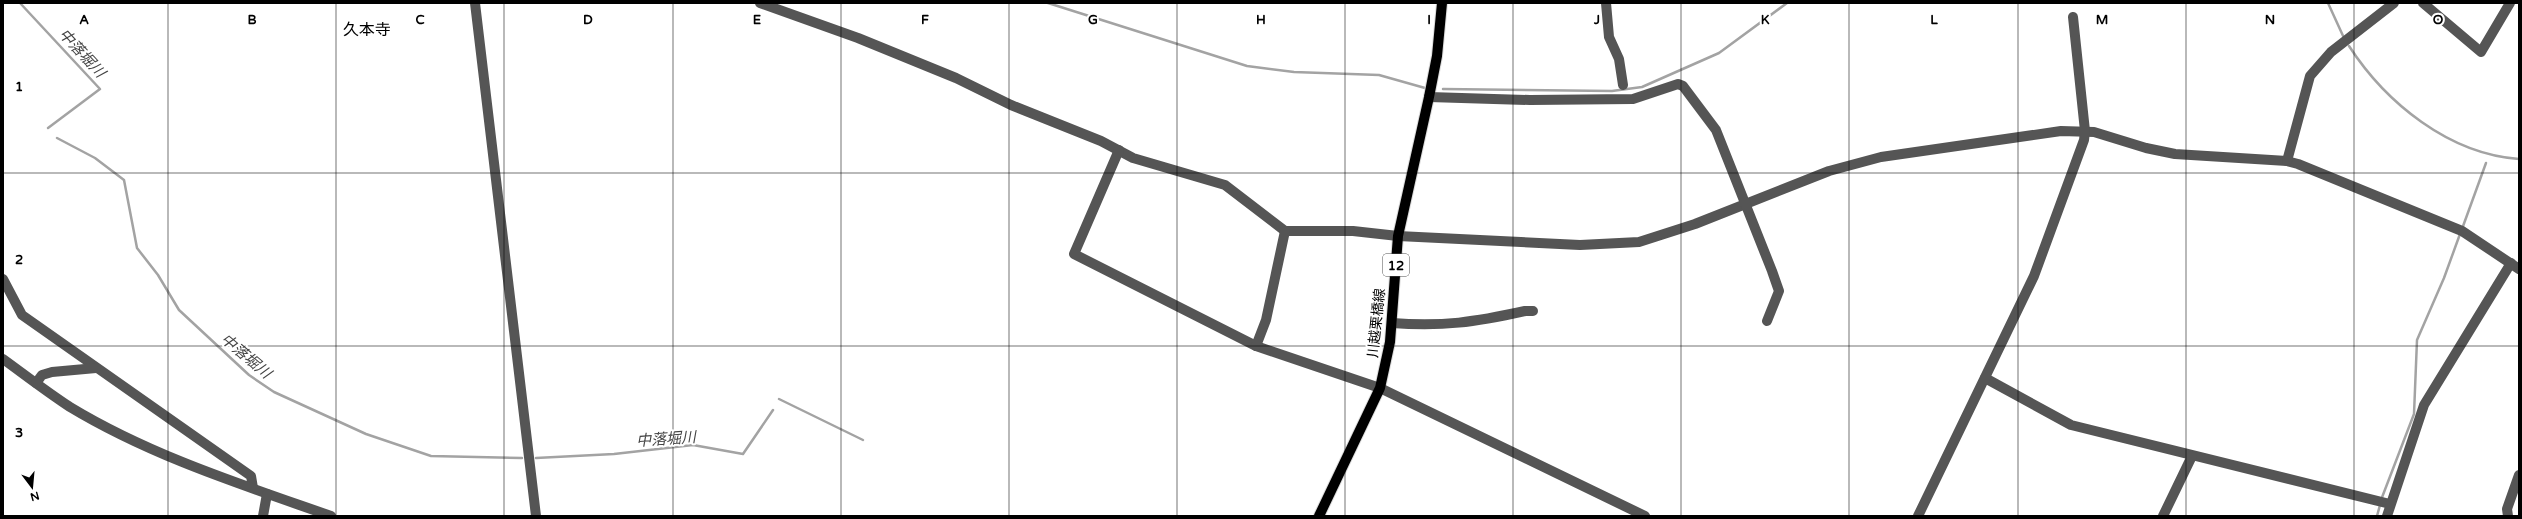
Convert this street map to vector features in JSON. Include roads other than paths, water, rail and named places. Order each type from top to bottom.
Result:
[{"type":"main road","name":"川越栗橋線","points":[[1319,516],[1380,388],[1390,342],[1398,236],[1430,97],[1442,3]]},
{"type":"street","points":[[475,3],[536,516]]},
{"type":"street","points":[[760,3],[884,49],[1119,150],[1133,158],[1225,186],[1285,231],[1353,231],[1398,236],[1580,245],[1638,242],[1829,171],[1881,157],[2061,131],[2085,131],[2175,154],[2287,161],[2462,231],[2515,266],[2424,405],[2387,516]]},
{"type":"street","points":[[1606,3],[1609,37],[1619,59],[1623,85]]},
{"type":"street","points":[[2287,161],[2310,76],[2331,52],[2394,3]]},
{"type":"street","points":[[2423,3],[2481,52],[2510,3]]},
{"type":"street","points":[[1918,516],[2037,269],[2082,147],[2085,131],[2073,17]]},
{"type":"street","points":[[1430,97],[1530,100],[1633,99],[1678,84],[1716,130],[1779,291],[1766,321]]},
{"type":"street","points":[[1119,150],[1074,254],[1256,346],[1380,388],[1645,516]]},
{"type":"street","points":[[1256,346],[1266,320],[1285,231]]},
{"type":"street","points":[[3,279],[22,315],[251,476],[253,488]]},
{"type":"street","points":[[1392,323],[1428,326],[1471,323],[1525,311],[1532,312]]},
{"type":"street","points":[[3,359],[71,407],[120,434],[203,471],[331,516]]},
{"type":"street","points":[[36,383],[42,375],[52,372],[96,368]]},
{"type":"street","points":[[1985,378],[2071,425],[2390,504]]},
{"type":"street","points":[[2163,516],[2192,456]]},
{"type":"street","points":[[2508,516],[2507,509],[2519,475]]},
{"type":"street","points":[[262,516],[267,494]]},
{"type":"waterway","name":"中落堀川","points":[[20,3],[100,89],[48,128]]},
{"type":"waterway","points":[[1048,3],[1247,66],[1294,72],[1379,75],[1425,88]]},
{"type":"waterway","points":[[1443,89],[1612,91],[1642,87],[1719,53],[1787,3]]},
{"type":"waterway","points":[[2328,3],[2344,38]]},
{"type":"waterway","points":[[2349,46],[2381,87],[2422,122],[2444,136],[2468,147],[2493,155],[2519,159]]},
{"type":"waterway","name":"中落堀川","points":[[57,138],[95,158],[124,180],[137,248],[158,275],[179,310],[249,375],[274,392],[366,434],[431,456],[522,458]]},
{"type":"waterway","points":[[2462,229],[2486,163]]},
{"type":"waterway","points":[[2381,500],[2414,414],[2417,340],[2444,278],[2460,234]]},
{"type":"waterway","points":[[779,399],[863,440]]},
{"type":"waterway","name":"中落堀川","points":[[536,458],[614,454],[693,445],[743,454],[773,410]]},
{"type":"waterway","points":[[2377,516],[2380,505]]},
{"type":"district","name":"久本寺","points":[[367,29]]}]
